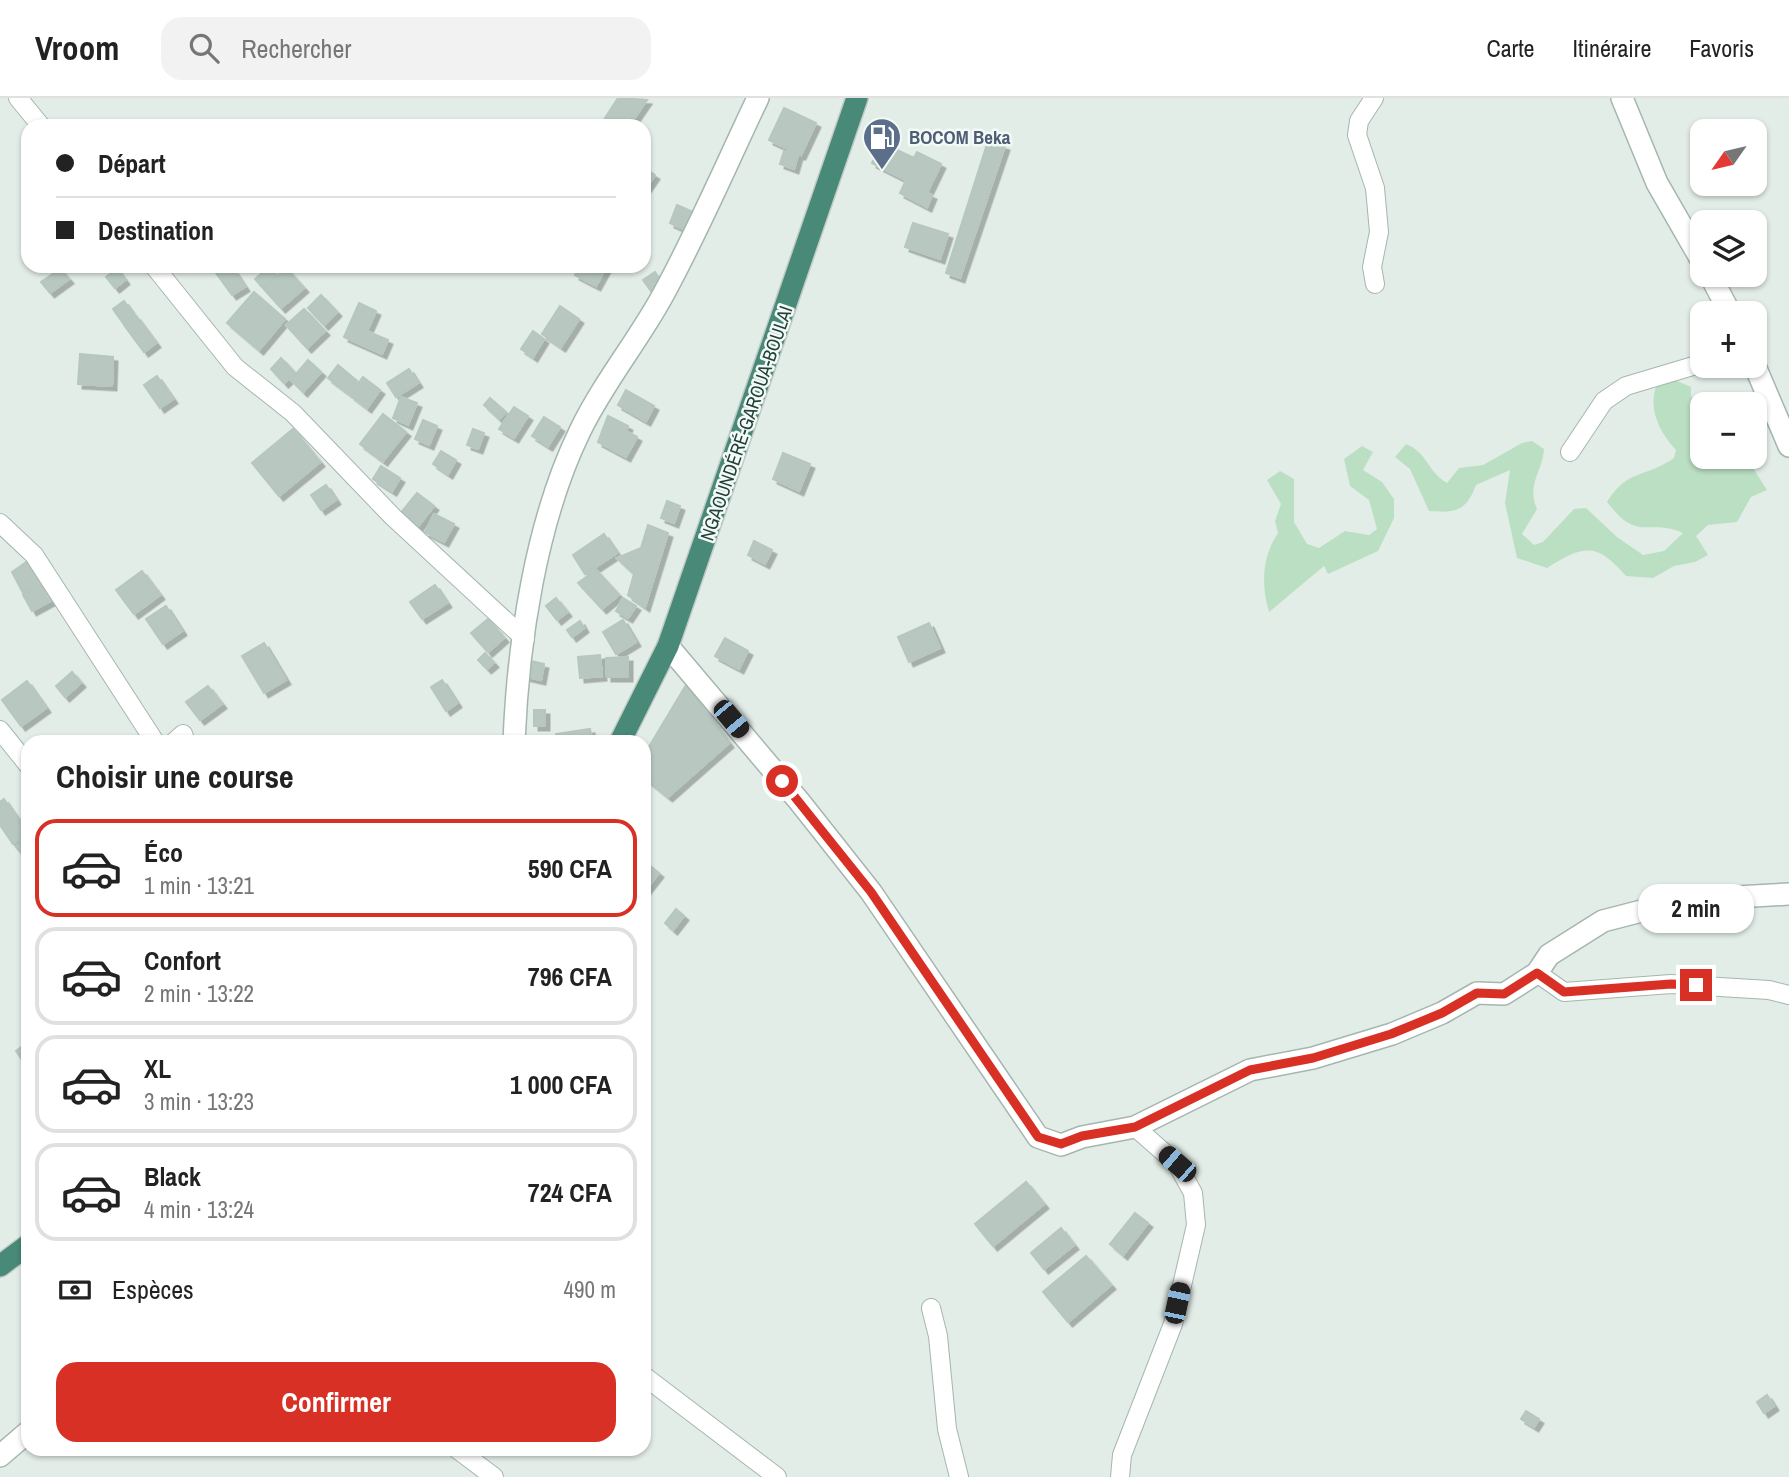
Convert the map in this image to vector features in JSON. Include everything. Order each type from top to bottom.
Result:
[{"type":"highway","name":"NGAOUNDÉRÉ-GAROUA-BOULAI","points":[[624,735],[668,646],[857,98]]},
{"type":"highway","points":[[0,1266],[21,1250]]},
{"type":"street","points":[[18,98],[35,119]]},
{"type":"street","points":[[515,735],[532,590],[553,501],[580,431],[664,294],[758,98]]},
{"type":"street","points":[[1374,98],[1359,121],[1357,135],[1375,188],[1379,232],[1372,267],[1375,284]]},
{"type":"street","points":[[1622,98],[1657,183],[1690,240]]},
{"type":"street","points":[[160,273],[235,367],[293,414],[393,517],[525,639]]},
{"type":"street","points":[[1570,452],[1604,401],[1626,386],[1690,367]]},
{"type":"street","points":[[1760,378],[1789,446]]},
{"type":"street","points":[[0,523],[34,555],[150,735]]},
{"type":"street","points":[[668,646],[799,801],[871,892],[1038,1137],[1061,1144],[1082,1136],[1135,1127],[1250,1070],[1313,1058],[1391,1034],[1442,1013],[1477,993],[1504,994],[1537,973],[1549,955],[1603,921],[1684,900],[1789,894]]},
{"type":"street","points":[[0,730],[21,756]]},
{"type":"street","points":[[1537,973],[1564,992],[1671,984],[1769,990],[1789,995]]},
{"type":"street","points":[[1121,1477],[1122,1455],[1173,1324],[1196,1225],[1193,1193],[1177,1164],[1135,1127]]},
{"type":"street","points":[[931,1308],[937,1336],[947,1429],[959,1477]]},
{"type":"street","points":[[651,1381],[777,1477]]},
{"type":"street","points":[[0,1456],[21,1438]]},
{"type":"street","points":[[466,1456],[494,1477]]},
{"type":"green space","points":[[1665,380],[1675,380],[1691,387],[1690,469],[1754,469],[1767,490],[1751,497],[1737,522],[1708,525],[1696,536],[1708,555],[1695,562],[1674,566],[1653,578],[1626,576],[1598,552],[1580,551],[1547,568],[1517,558],[1505,503],[1510,470],[1476,485],[1464,506],[1446,512],[1429,511],[1410,469],[1395,457],[1406,444],[1419,452],[1447,483],[1459,468],[1483,465],[1522,443],[1532,441],[1544,449],[1533,492],[1537,509],[1522,534],[1534,545],[1543,542],[1574,509],[1586,508],[1617,537],[1643,555],[1664,551],[1683,533],[1660,527],[1636,526],[1618,515],[1607,502],[1614,491],[1629,479],[1674,458],[1676,450],[1657,421],[1654,404],[1656,387]]},
{"type":"green space","points":[[1362,446],[1373,452],[1363,470],[1382,482],[1394,499],[1394,518],[1378,551],[1328,574],[1324,566],[1269,612],[1264,581],[1266,561],[1278,533],[1275,521],[1281,504],[1267,480],[1280,471],[1294,479],[1294,522],[1307,544],[1319,548],[1345,531],[1369,535],[1377,529],[1369,500],[1350,486],[1344,459]]},
{"type":"building","points":[[618,98],[647,100],[634,119],[605,118]]},
{"type":"building","points":[[784,108],[816,123],[801,155],[769,140]]},
{"type":"building","points":[[988,141],[1005,146],[960,278],[946,273]]},
{"type":"building","points":[[882,143],[914,158],[917,152],[941,164],[927,193],[932,195],[927,207],[900,193],[906,180],[872,163]]},
{"type":"building","points":[[784,151],[798,155],[794,169],[780,164]]},
{"type":"building","points":[[677,205],[693,212],[685,230],[670,223]]},
{"type":"building","points":[[913,223],[948,234],[940,259],[905,247]]},
{"type":"building","points":[[655,272],[662,283],[651,291],[643,280]]},
{"type":"building","points":[[54,273],[64,273],[69,279],[50,293],[41,282]]},
{"type":"building","points":[[112,273],[120,273],[125,280],[115,288],[106,277]]},
{"type":"building","points":[[216,273],[236,273],[245,287],[232,295]]},
{"type":"building","points":[[262,273],[274,273],[276,276],[262,287],[255,279]]},
{"type":"building","points":[[280,273],[290,273],[304,288],[281,308],[263,288]]},
{"type":"building","points":[[576,273],[603,273],[596,286],[575,275]]},
{"type":"building","points":[[254,292],[285,319],[259,350],[227,323]]},
{"type":"building","points":[[321,295],[337,312],[324,325],[308,308]]},
{"type":"building","points":[[124,301],[134,315],[123,323],[113,309]]},
{"type":"building","points":[[359,303],[376,311],[367,331],[388,340],[382,354],[344,337]]},
{"type":"building","points":[[560,306],[579,319],[561,347],[542,334]]},
{"type":"building","points":[[304,309],[325,331],[307,348],[286,325]]},
{"type":"building","points":[[136,316],[156,343],[144,352],[124,325]]},
{"type":"building","points":[[533,331],[544,339],[533,357],[521,349]]},
{"type":"building","points":[[80,354],[113,357],[112,386],[78,384]]},
{"type":"building","points":[[281,358],[295,373],[284,383],[271,369]]},
{"type":"building","points":[[308,360],[321,372],[303,392],[291,380]]},
{"type":"building","points":[[338,365],[357,381],[348,393],[328,378]]},
{"type":"building","points":[[409,369],[418,383],[396,397],[387,383]]},
{"type":"building","points":[[157,376],[173,399],[160,408],[144,385]]},
{"type":"building","points":[[363,377],[380,390],[367,408],[350,395]]},
{"type":"building","points":[[626,390],[654,406],[646,421],[618,405]]},
{"type":"building","points":[[401,397],[417,403],[408,425],[393,418]]},
{"type":"building","points":[[490,398],[506,412],[499,419],[484,405]]},
{"type":"building","points":[[514,407],[528,416],[514,438],[499,429]]},
{"type":"building","points":[[383,414],[406,432],[383,461],[360,444]]},
{"type":"building","points":[[608,416],[628,426],[626,431],[637,437],[626,457],[598,442]]},
{"type":"building","points":[[544,417],[560,427],[548,446],[532,436]]},
{"type":"building","points":[[423,420],[437,426],[429,445],[415,439]]},
{"type":"building","points":[[293,429],[320,462],[279,496],[252,463]]},
{"type":"building","points":[[473,429],[484,433],[478,449],[467,445]]},
{"type":"building","points":[[441,451],[456,460],[448,474],[433,464]]},
{"type":"building","points":[[783,453],[810,464],[799,491],[773,479]]},
{"type":"building","points":[[381,466],[400,478],[392,491],[373,479]]},
{"type":"building","points":[[326,485],[336,500],[321,510],[311,495]]},
{"type":"building","points":[[417,493],[434,506],[416,529],[399,515]]},
{"type":"building","points":[[667,501],[680,506],[674,523],[661,518]]},
{"type":"building","points":[[434,514],[454,524],[444,542],[425,532]]},
{"type":"building","points":[[648,525],[668,533],[645,607],[628,595],[634,574],[617,558],[641,548]]},
{"type":"building","points":[[604,534],[617,553],[585,574],[573,555]]},
{"type":"building","points":[[754,541],[772,550],[765,564],[748,555]]},
{"type":"building","points":[[32,558],[44,582],[23,593],[12,572]]},
{"type":"building","points":[[596,570],[619,595],[602,609],[578,583]]},
{"type":"building","points":[[142,571],[160,595],[134,614],[116,590]]},
{"type":"building","points":[[43,584],[52,600],[32,611],[23,595]]},
{"type":"building","points":[[435,585],[447,603],[422,619],[410,602]]},
{"type":"building","points":[[556,598],[567,612],[557,620],[546,606]]},
{"type":"building","points":[[623,598],[636,606],[628,618],[616,611]]},
{"type":"building","points":[[166,606],[182,631],[163,644],[146,619]]},
{"type":"building","points":[[488,619],[504,638],[488,652],[471,633]]},
{"type":"building","points":[[623,620],[636,642],[616,654],[603,632]]},
{"type":"building","points":[[580,621],[584,628],[572,637],[567,630]]},
{"type":"building","points":[[929,623],[940,648],[909,662],[898,637]]},
{"type":"building","points":[[725,638],[748,651],[739,669],[715,656]]},
{"type":"building","points":[[264,643],[286,680],[264,693],[242,656]]},
{"type":"building","points":[[485,653],[494,663],[487,669],[478,660]]},
{"type":"building","points":[[600,655],[602,676],[580,678],[578,657]]},
{"type":"building","points":[[628,657],[628,677],[607,677],[606,658]]},
{"type":"building","points":[[527,660],[544,664],[541,680],[523,676]]},
{"type":"building","points":[[72,672],[81,683],[65,697],[56,686]]},
{"type":"building","points":[[442,680],[457,703],[446,711],[431,687]]},
{"type":"building","points":[[27,681],[46,708],[21,726],[2,700]]},
{"type":"building","points":[[686,685],[729,743],[668,797],[651,784],[651,743]]},
{"type":"building","points":[[208,686],[222,704],[200,720],[186,702]]},
{"type":"building","points":[[534,710],[545,710],[545,726],[534,726]]},
{"type":"building","points":[[590,729],[591,735],[556,735]]},
{"type":"building","points":[[4,799],[21,824],[21,839],[13,844],[0,825],[0,802]]},
{"type":"building","points":[[651,867],[659,873],[651,883]]},
{"type":"building","points":[[676,909],[684,916],[673,930],[665,923]]},
{"type":"building","points":[[1026,1182],[1044,1204],[993,1246],[975,1224]]},
{"type":"building","points":[[1135,1213],[1148,1223],[1123,1255],[1110,1244]]},
{"type":"building","points":[[1061,1228],[1074,1245],[1044,1269],[1031,1253]]},
{"type":"building","points":[[1086,1256],[1111,1285],[1068,1322],[1043,1292]]},
{"type":"building","points":[[1767,1395],[1774,1406],[1764,1413],[1757,1402]]},
{"type":"building","points":[[1526,1411],[1539,1419],[1534,1427],[1521,1419]]},
{"type":"place","name":"BOCOM Beka","points":[[882,171]]},
{"type":"route","points":[[782,781],[871,892],[1038,1137],[1061,1144],[1082,1136],[1135,1127],[1250,1070],[1313,1058],[1391,1034],[1442,1013],[1477,993],[1504,994],[1537,973],[1564,992],[1671,984],[1696,985]]}]
